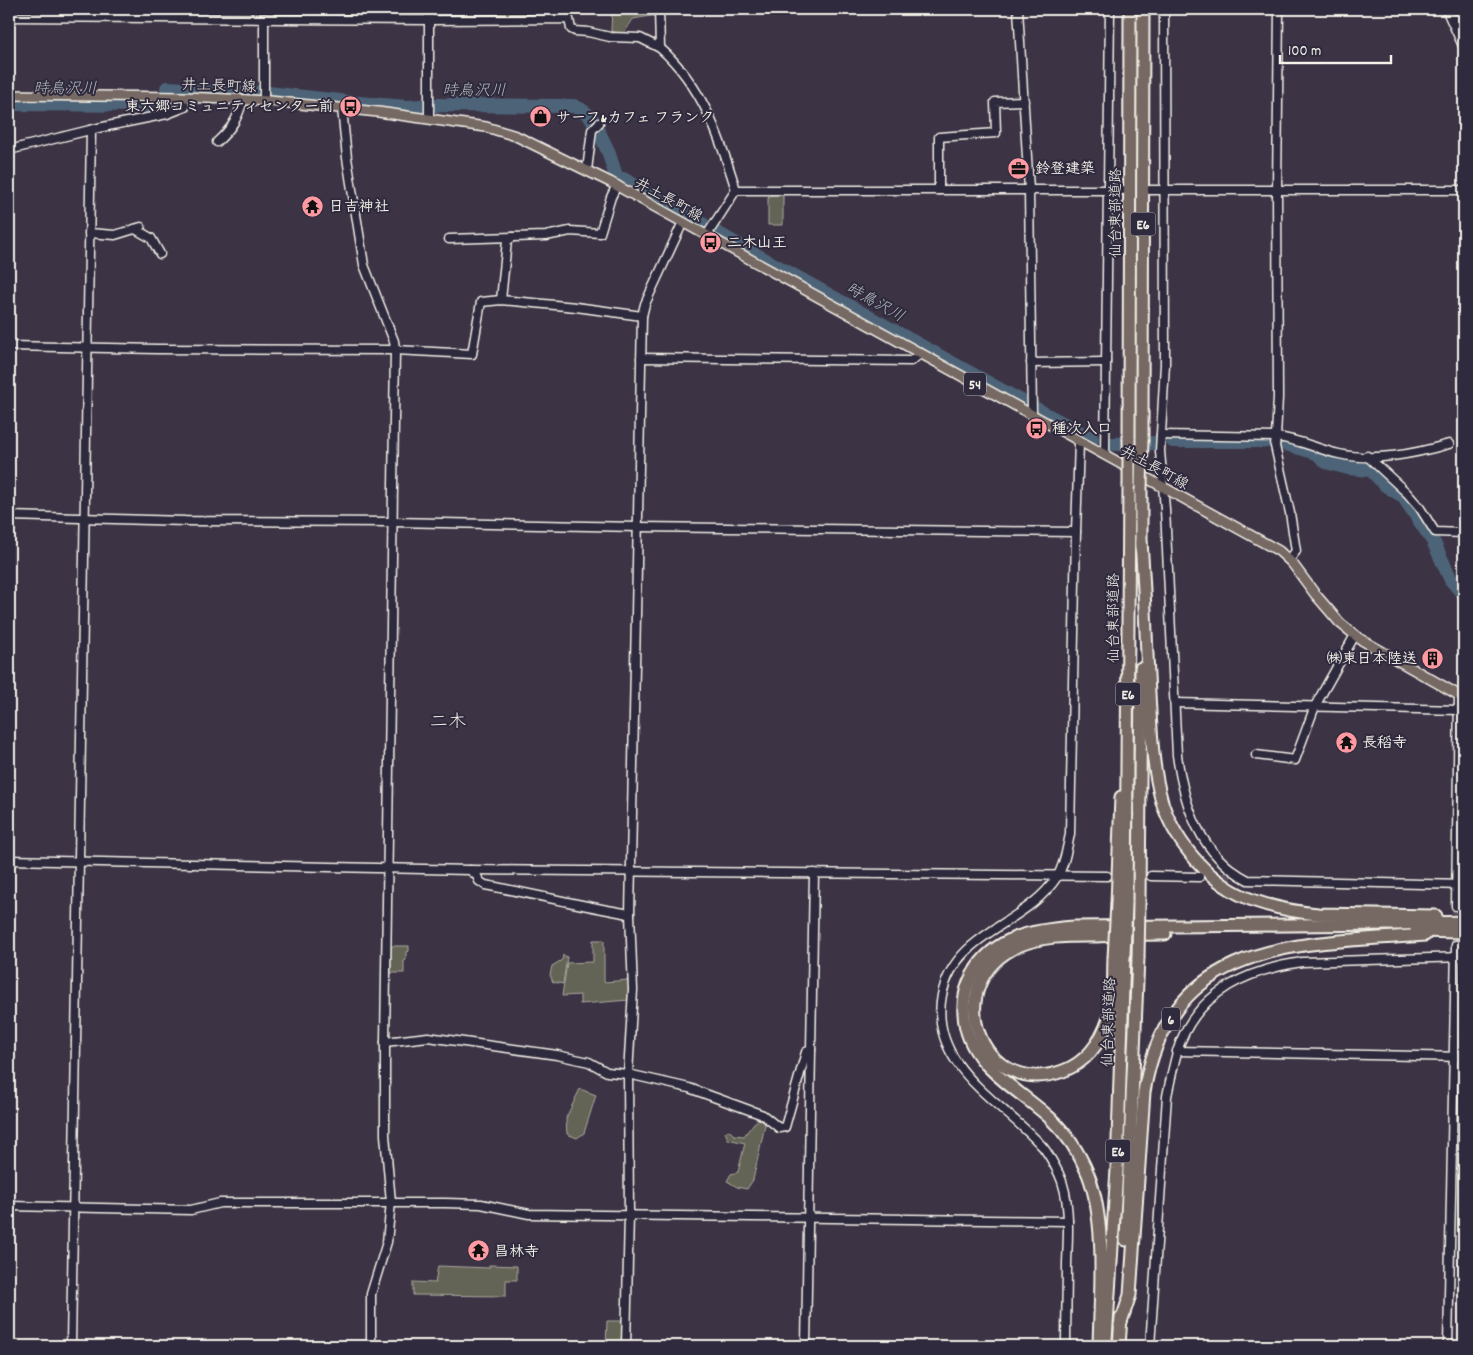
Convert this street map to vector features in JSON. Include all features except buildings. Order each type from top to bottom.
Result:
[{"type":"highway","name":"仙台東部道路","points":[[1106,1346],[1117,1160],[1119,957],[1128,769],[1130,9]]},
{"type":"highway","name":"仙台東部道路","points":[[1119,1346],[1128,1208],[1138,958],[1144,9]]},
{"type":"highway","points":[[1141,542],[1152,737],[1158,785],[1162,802],[1177,834],[1199,863],[1210,874],[1237,893],[1254,901],[1299,912],[1396,916],[1464,916]]},
{"type":"highway","points":[[1098,1346],[1100,1245],[1098,1212],[1094,1194],[1088,1174],[1074,1145],[1062,1130],[1036,1105],[988,1067],[971,1042],[966,1030],[964,1005],[970,980],[984,959],[1005,942],[1019,935],[1074,927],[1463,929]]},
{"type":"highway","points":[[1119,957],[1109,1018],[1093,1049],[1076,1066],[1054,1074],[1026,1075],[1001,1064],[986,1048],[979,1034],[975,1018],[976,996],[979,986],[990,968],[998,960],[1017,946],[1029,942],[1059,936],[1463,929]]},
{"type":"highway","name":"6","points":[[1120,1325],[1130,1295],[1144,1092],[1148,1072],[1160,1037],[1175,1011],[1186,998],[1197,987],[1226,967],[1272,950],[1304,944],[1463,929]]},
{"type":"main road","name":"井土長町線","points":[[9,95],[184,97],[264,101],[342,108],[429,111],[516,136],[617,186],[1279,551],[1289,560],[1340,623],[1355,635],[1462,696]]},
{"type":"street","points":[[429,111],[430,9]]},
{"type":"street","points":[[659,9],[660,48]]},
{"type":"street","points":[[1018,9],[1029,190],[1032,416]]},
{"type":"street","points":[[1105,456],[1110,9]]},
{"type":"street","points":[[1164,9],[1165,364],[1161,435],[1177,755],[1187,806],[1197,828],[1209,846],[1235,873],[1248,880],[1460,885]]},
{"type":"street","points":[[1279,9],[1277,190],[1278,397],[1275,446],[1290,513],[1296,551],[1289,560]]},
{"type":"street","points":[[1446,9],[1464,48]]},
{"type":"street","points":[[9,17],[569,19],[571,29],[575,31],[610,37],[640,38],[660,48],[669,56],[688,80],[704,105],[723,148],[736,190],[707,235]]},
{"type":"street","points":[[264,18],[264,101]]},
{"type":"street","points":[[1451,19],[1464,19]]},
{"type":"street","points":[[9,150],[167,114],[185,107],[184,97]]},
{"type":"street","points":[[217,142],[230,130],[238,118],[243,100]]},
{"type":"street","points":[[939,190],[939,137],[996,133],[994,102],[1024,101]]},
{"type":"street","points":[[342,108],[347,158],[364,265],[394,342],[395,350],[385,1042],[385,1135],[391,1202],[387,1242],[371,1294],[371,1346]]},
{"type":"street","points":[[587,170],[592,130],[600,123]]},
{"type":"street","points":[[71,1346],[91,130]]},
{"type":"street","points":[[449,239],[546,236],[570,231],[600,233],[611,197],[617,186]]},
{"type":"street","points":[[736,190],[1122,190]]},
{"type":"street","points":[[1150,190],[1464,190]]},
{"type":"street","points":[[626,1346],[629,1214],[628,1074],[633,990],[630,914],[642,316],[645,304],[683,222]]},
{"type":"street","points":[[89,233],[115,235],[138,228],[151,238],[160,254]]},
{"type":"street","points":[[501,300],[507,241],[513,237]]},
{"type":"street","points":[[9,346],[166,350],[395,350],[472,354],[481,302],[501,300],[576,307],[642,316]]},
{"type":"street","points":[[641,358],[912,361],[920,354]]},
{"type":"street","points":[[1031,363],[1106,362]]},
{"type":"street","points":[[1161,435],[1288,438],[1340,454],[1387,457],[1410,454],[1449,444]]},
{"type":"street","points":[[1066,1346],[1068,1210],[1060,1175],[1042,1146],[964,1074],[945,1040],[940,1012],[946,979],[956,962],[968,948],[990,931],[1017,915],[1037,900],[1058,876],[1064,862],[1070,834],[1079,442]]},
{"type":"street","points":[[1367,456],[1407,493],[1420,508],[1435,532],[1464,533]]},
{"type":"street","points":[[9,516],[638,527],[1076,532]]},
{"type":"street","points":[[1256,755],[1295,760],[1315,706],[1355,635]]},
{"type":"street","points":[[1456,906],[1460,885],[1459,710],[1462,696]]},
{"type":"street","points":[[1174,703],[1459,710]]},
{"type":"street","points":[[9,860],[470,870],[631,870],[1106,876]]},
{"type":"street","points":[[470,870],[485,885],[528,892],[579,905],[630,914]]},
{"type":"street","points":[[806,1346],[814,873]]},
{"type":"street","points":[[1151,876],[1199,877]]},
{"type":"street","points":[[1232,877],[1243,877]]},
{"type":"street","points":[[1448,1346],[1454,1056],[1460,958],[1456,945]]},
{"type":"street","points":[[1150,1346],[1167,1096],[1181,1041],[1194,1018],[1220,990],[1239,979],[1279,966],[1302,962],[1460,958]]},
{"type":"street","points":[[385,1042],[428,1036],[557,1055],[589,1062],[607,1072],[628,1074],[689,1088],[763,1115],[779,1128],[785,1127],[806,1052],[811,1050]]},
{"type":"street","points":[[1178,1051],[1464,1057]]},
{"type":"street","points":[[9,1206],[191,1210],[220,1203],[391,1202],[481,1204],[529,1214],[1068,1221]]},
{"type":"green space","points":[[499,9],[567,9],[567,14],[499,14]]},
{"type":"green space","points":[[612,9],[656,9],[657,15],[633,19],[623,35],[611,31]]},
{"type":"green space","points":[[771,195],[783,195],[783,225],[768,225],[768,198]]},
{"type":"green space","points":[[593,940],[604,940],[604,982],[629,980],[629,1000],[580,1004],[580,995],[562,996],[567,963],[593,962]]},
{"type":"green space","points":[[391,946],[409,946],[409,951],[406,952],[406,960],[404,961],[404,973],[391,973]]},
{"type":"green space","points":[[563,955],[567,957],[563,984],[553,982],[550,975],[552,966],[562,960]]},
{"type":"green space","points":[[580,1089],[596,1095],[584,1133],[577,1138],[567,1134],[566,1118]]},
{"type":"green space","points":[[759,1119],[764,1121],[765,1125],[753,1180],[747,1189],[737,1187],[727,1181],[731,1174],[738,1172],[745,1143],[728,1139],[725,1132],[729,1130],[734,1135],[744,1136]]},
{"type":"green space","points":[[489,1265],[517,1266],[517,1280],[506,1280],[506,1296],[413,1295],[413,1282],[435,1283],[438,1266],[489,1268]]},
{"type":"green space","points":[[607,1321],[622,1321],[621,1346],[606,1346]]},
{"type":"waterway","points":[[1451,9],[1454,15]]},
{"type":"waterway","points":[[1457,22],[1464,39]]},
{"type":"waterway","name":"時鳥沢川","points":[[167,88],[261,93]]},
{"type":"waterway","name":"時鳥沢川","points":[[268,93],[341,101]]},
{"type":"waterway","name":"時鳥沢川","points":[[347,102],[407,107],[435,105],[574,106],[586,113],[595,123]]},
{"type":"waterway","name":"時鳥沢川","points":[[9,104],[152,105]]},
{"type":"waterway","name":"時鳥沢川","points":[[597,128],[608,151],[616,176]]},
{"type":"waterway","name":"時鳥沢川","points":[[623,179],[645,191]]},
{"type":"waterway","name":"時鳥沢川","points":[[653,195],[704,225]]},
{"type":"waterway","name":"時鳥沢川","points":[[715,232],[1021,401]]},
{"type":"waterway","name":"時鳥沢川","points":[[1036,409],[1092,439]]},
{"type":"waterway","name":"時鳥沢川","points":[[1173,441],[1270,441]]},
{"type":"waterway","name":"時鳥沢川","points":[[1279,442],[1317,453],[1326,462],[1348,468],[1371,470],[1385,485],[1403,496],[1433,541],[1451,580],[1464,595]]},
{"type":"waterway","name":"時鳥沢川","points":[[1112,444],[1155,443]]},
{"type":"tunnel","points":[[1199,877],[1232,877]]},
{"type":"tunnel","points":[[1456,906],[1456,945]]},
{"type":"place","name":"東六郷コミュニティセンター前","points":[[350,106]]},
{"type":"place","name":"サーフ&カフェ フランク","points":[[540,117]]},
{"type":"place","name":"鈴登建築","points":[[1019,168]]},
{"type":"place","name":"日吉神社","points":[[313,206]]},
{"type":"place","name":"二木山王","points":[[711,242]]},
{"type":"place","name":"種次入口","points":[[1036,428]]},
{"type":"place","name":"㈱東日本陸送","points":[[1433,658]]},
{"type":"place","name":"長稻寺","points":[[1346,742]]},
{"type":"place","name":"昌林寺","points":[[478,1251]]},
{"type":"district","name":"二木","points":[[448,721]]}]
